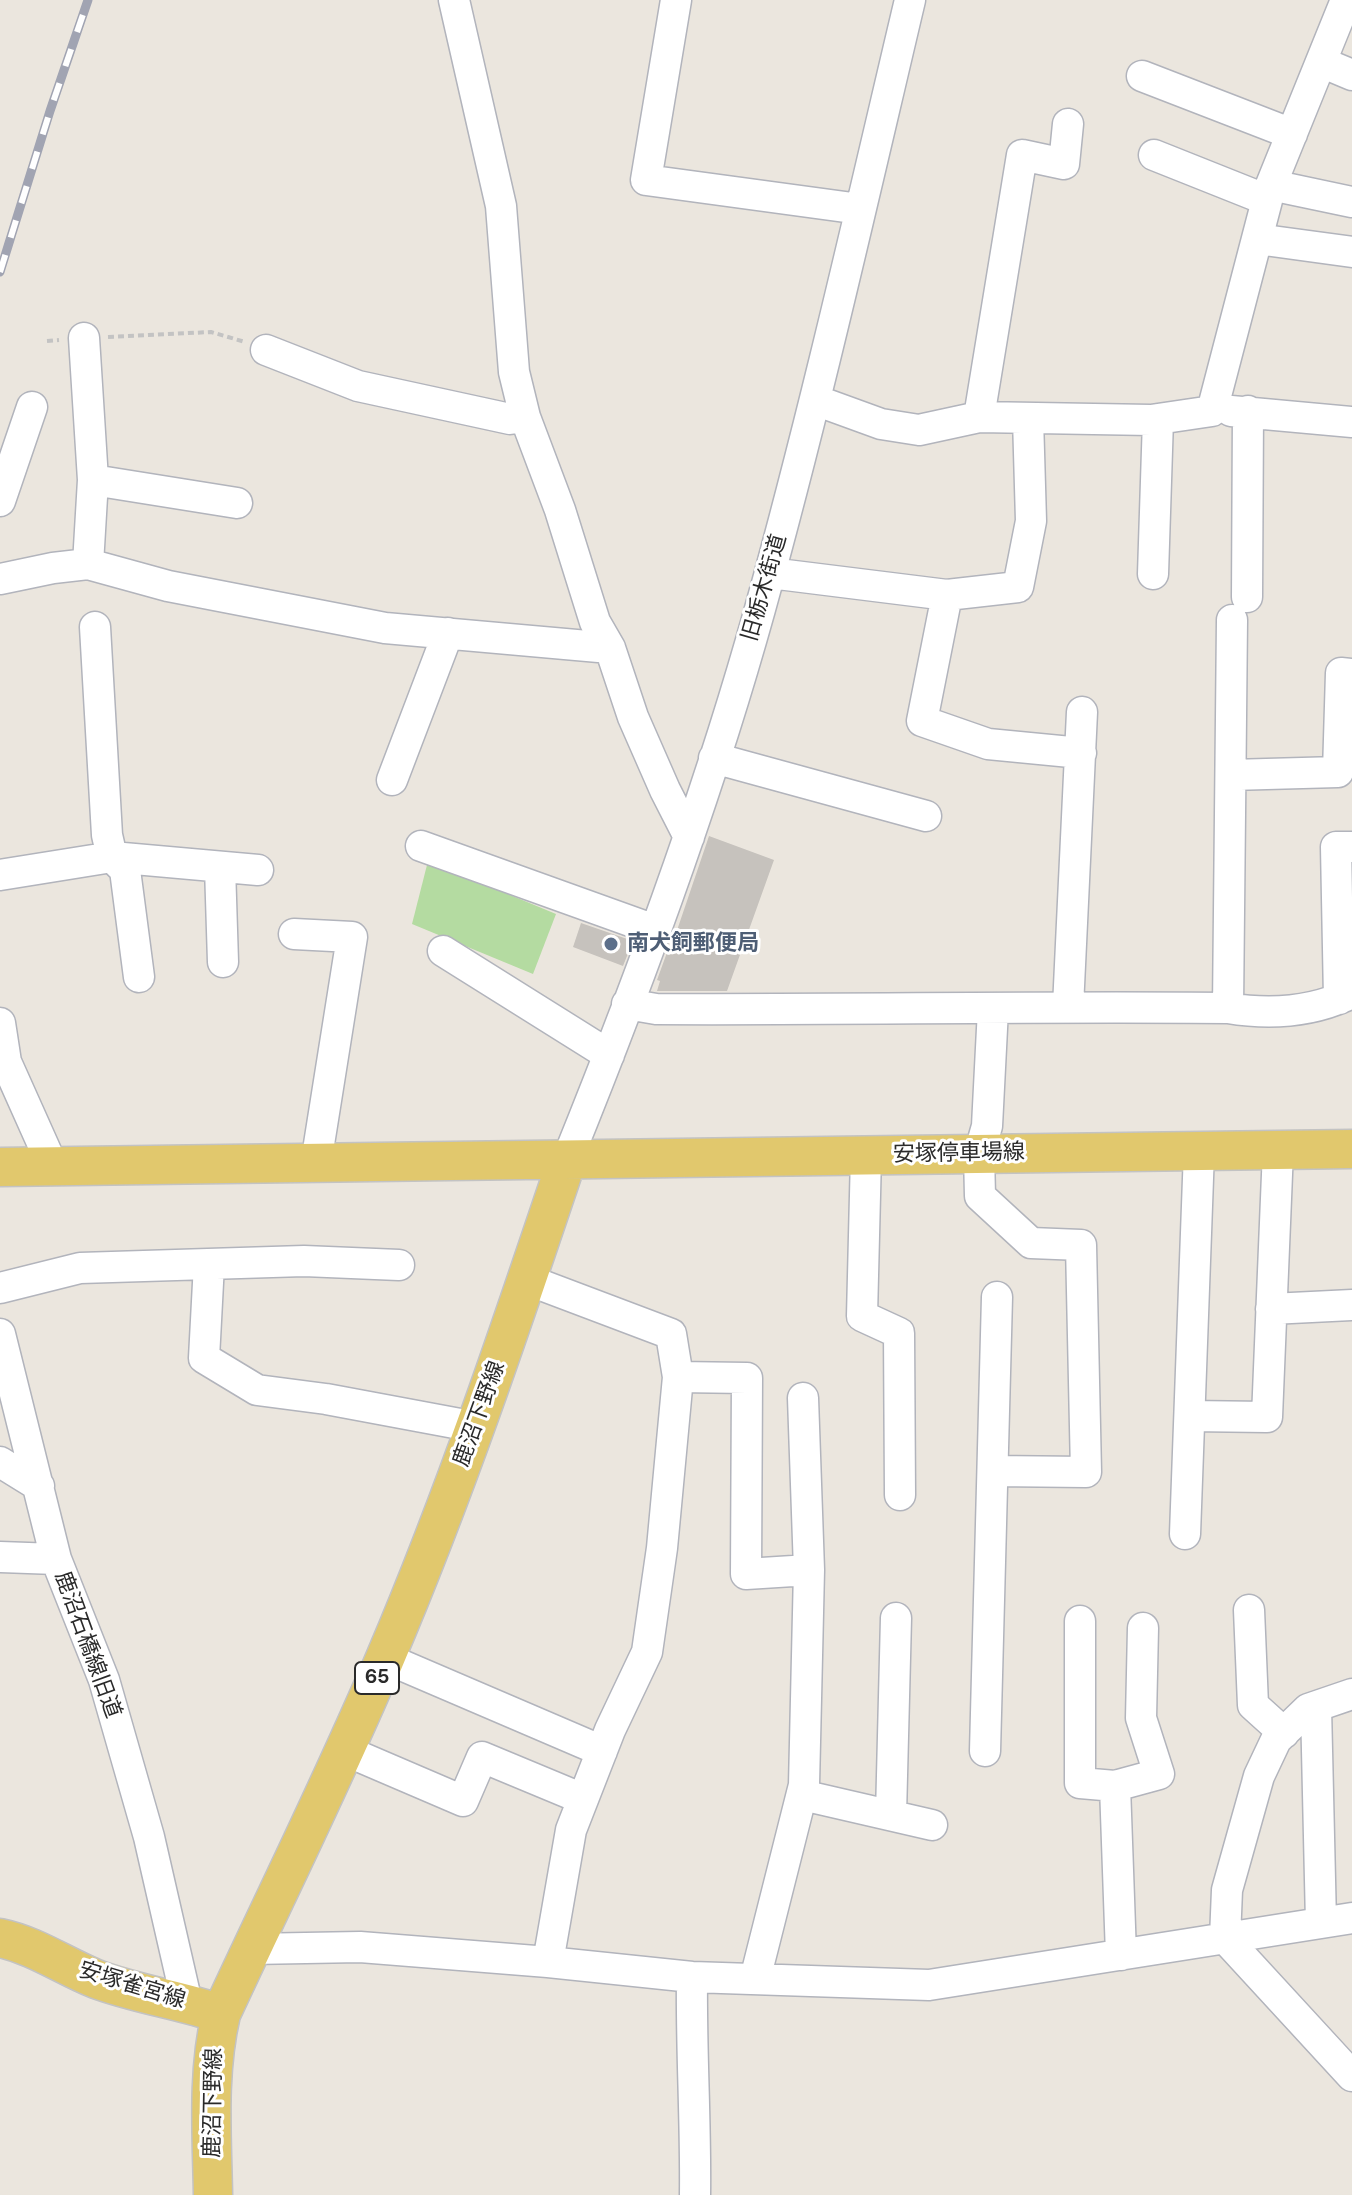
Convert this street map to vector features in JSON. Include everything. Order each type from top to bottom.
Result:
[{"type":"main road","name":"安塚停車場線","points":[[567,1160],[1352,1149]]},
{"type":"main road","points":[[0,1167],[567,1160]]},
{"type":"main road","name":"鹿沼下野線","points":[[213,2195],[211,2074],[214,2045],[204,2008],[251,1949],[385,1658],[476,1427],[567,1160]]},
{"type":"main road","name":"安塚雀宮線","points":[[0,1938],[32,1948],[99,1980],[204,2008]]},
{"type":"street","points":[[454,0],[501,206],[512,358],[525,417],[560,510],[595,622],[610,648],[633,717],[689,837]]},
{"type":"street","points":[[676,0],[646,180],[860,209]]},
{"type":"street","name":"旧栃木街道","points":[[567,1160],[689,837],[770,573],[815,400],[910,0]]},
{"type":"street","points":[[1212,411],[1269,193],[1346,0]]},
{"type":"street","points":[[1321,62],[1352,75]]},
{"type":"street","points":[[1142,76],[1292,134]]},
{"type":"street","points":[[979,417],[1022,155],[1064,164],[1068,124]]},
{"type":"street","points":[[1154,155],[1269,193],[1352,202]]},
{"type":"street","points":[[1257,239],[1352,252]]},
{"type":"street","points":[[84,338],[93,480],[88,564]]},
{"type":"street","points":[[266,350],[358,386],[510,419],[525,417]]},
{"type":"street","points":[[815,400],[881,424],[919,430],[979,417],[1158,419],[1212,411],[1248,411],[1352,422]]},
{"type":"street","points":[[0,501],[32,407]]},
{"type":"street","points":[[1228,1008],[1231,775],[1248,411]]},
{"type":"street","points":[[770,573],[947,595],[1018,587],[1031,521],[1028,418]]},
{"type":"street","points":[[1153,574],[1158,419]]},
{"type":"street","points":[[93,480],[237,503]]},
{"type":"street","points":[[0,579],[88,564],[168,586],[385,628],[610,648]]},
{"type":"street","points":[[947,595],[922,721],[988,744],[1081,753]]},
{"type":"street","points":[[95,627],[107,835],[112,857],[125,870],[139,977]]},
{"type":"street","points":[[392,780],[448,633]]},
{"type":"street","points":[[1231,775],[1338,772],[1341,673],[1352,674]]},
{"type":"street","points":[[1068,1007],[1082,712]]},
{"type":"street","points":[[714,758],[926,816]]},
{"type":"street","points":[[421,846],[655,930]]},
{"type":"street","points":[[627,1004],[656,1009],[1068,1007],[1291,1011],[1345,996],[1336,847],[1352,847]]},
{"type":"street","points":[[0,875],[112,857],[258,870]]},
{"type":"street","points":[[220,867],[223,962]]},
{"type":"street","points":[[294,934],[352,937],[316,1163]]},
{"type":"street","points":[[443,951],[609,1055]]},
{"type":"street","points":[[993,1009],[987,1126],[979,1154],[980,1196],[1031,1243],[1081,1245],[1086,1472],[993,1471]]},
{"type":"street","points":[[0,1023],[6,1062],[53,1167]]},
{"type":"street","points":[[1190,1416],[1267,1417],[1278,1150]]},
{"type":"street","points":[[1185,1534],[1199,1151]]},
{"type":"street","points":[[866,1155],[862,1316],[899,1333],[900,1495]]},
{"type":"street","points":[[0,1288],[80,1268],[304,1261],[399,1265]]},
{"type":"street","points":[[209,1264],[204,1358],[257,1390],[326,1399],[476,1427]]},
{"type":"street","points":[[528,1280],[671,1334],[678,1377],[662,1548],[647,1652],[602,1751],[571,1830],[548,1962]]},
{"type":"street","points":[[985,1751],[997,1297]]},
{"type":"street","points":[[1271,1309],[1352,1305]]},
{"type":"street","name":"鹿沼石橋線旧道","points":[[0,1334],[56,1559],[104,1680],[149,1837],[204,2008]]},
{"type":"street","points":[[678,1377],[747,1378],[746,1574],[809,1570]]},
{"type":"street","points":[[755,1979],[804,1785],[809,1570],[803,1398]]},
{"type":"street","points":[[0,1462],[39,1486]]},
{"type":"street","points":[[0,1557],[56,1559]]},
{"type":"street","points":[[1249,1610],[1253,1705],[1284,1733]]},
{"type":"street","points":[[891,1815],[896,1618]]},
{"type":"street","points":[[1080,1621],[1080,1783],[1115,1786],[1159,1774],[1141,1718],[1143,1628]]},
{"type":"street","points":[[385,1658],[602,1751]]},
{"type":"street","points":[[1352,1694],[1308,1709],[1276,1740],[1259,1776],[1227,1890],[1225,1938],[1352,2076]]},
{"type":"street","points":[[1316,1707],[1321,1923]]},
{"type":"street","points":[[344,1750],[463,1801],[482,1757],[583,1799]]},
{"type":"street","points":[[1115,1786],[1121,1955]]},
{"type":"street","points":[[802,1795],[932,1825]]},
{"type":"street","points":[[251,1949],[360,1947],[692,1977],[929,1985],[1352,1918]]},
{"type":"street","points":[[692,1977],[695,2195]]},
{"type":"path","points":[[47,341],[211,332],[266,350]]},
{"type":"green space","points":[[428,861],[556,914],[533,974],[412,924]]},
{"type":"building","points":[[709,836],[774,860],[727,991],[657,991],[660,981],[657,980]]},
{"type":"building","points":[[581,923],[633,941],[623,966],[573,947]]},
{"type":"railway","points":[[0,272],[88,0]]},
{"type":"place","name":"南犬飼郵便局","points":[[611,944]]}]
